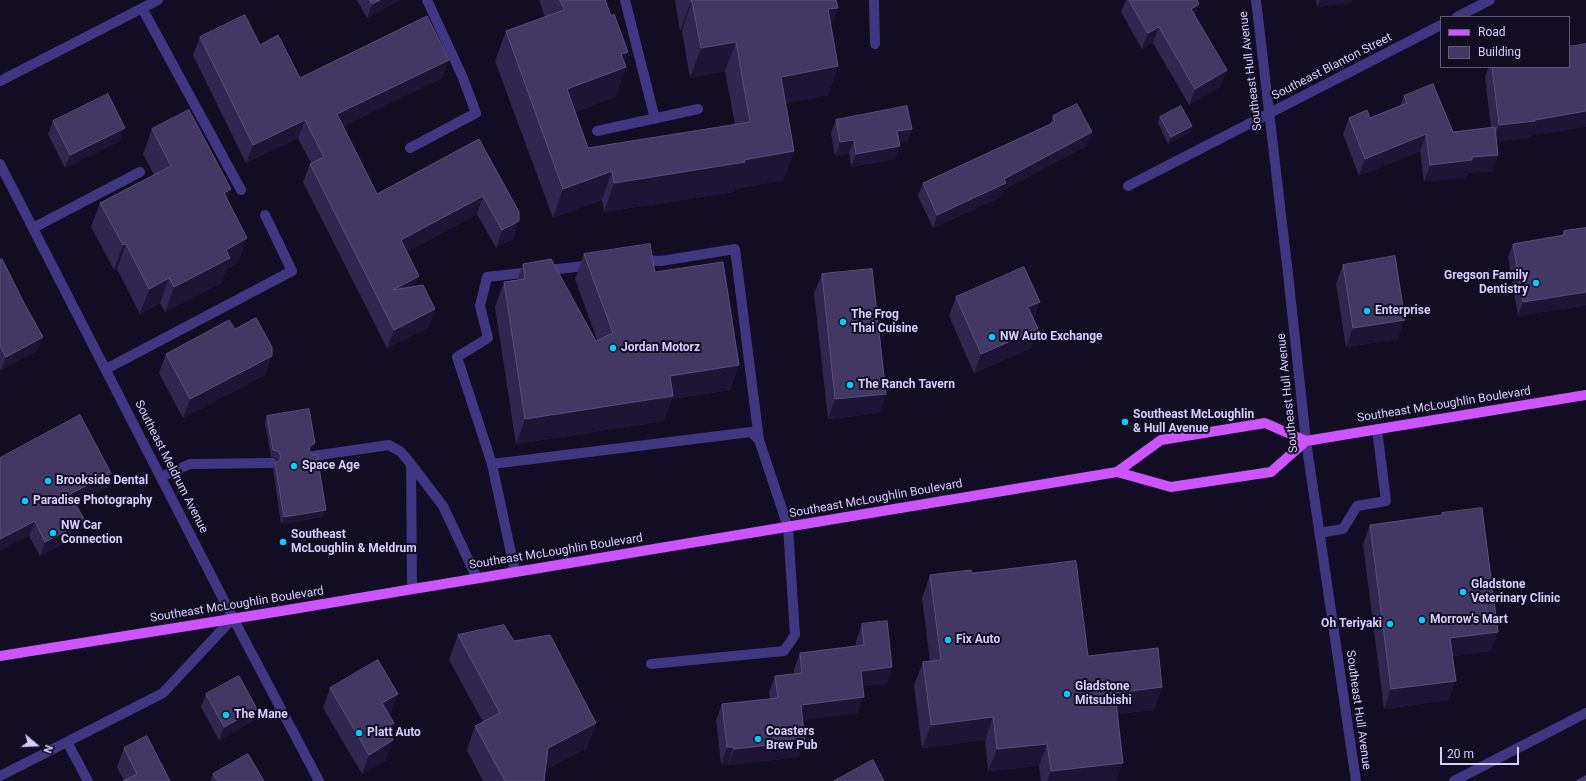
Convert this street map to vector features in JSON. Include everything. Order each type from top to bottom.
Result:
[{"type":"main road","name":"Southeast McLoughlin Boulevard","points":[[0,656],[1117,472],[1171,487],[1271,472],[1306,441],[1586,395]]},
{"type":"main road","name":"Southeast McLoughlin Boulevard","points":[[1117,472],[1161,440],[1265,423],[1306,441]]},
{"type":"street","points":[[0,81],[158,0]]},
{"type":"street","points":[[410,148],[476,113],[463,78],[427,0]]},
{"type":"street","points":[[625,0],[655,119]]},
{"type":"street","points":[[874,0],[875,44]]},
{"type":"street","name":"Southeast Hull Avenue","points":[[1256,0],[1306,441],[1356,781]]},
{"type":"street","points":[[1459,16],[1490,0]]},
{"type":"street","points":[[142,8],[241,190]]},
{"type":"street","name":"Southeast Blanton Street","points":[[1128,186],[1440,26]]},
{"type":"street","points":[[597,131],[698,110]]},
{"type":"street","name":"Southeast Meldrum Avenue","points":[[0,164],[319,781]]},
{"type":"street","points":[[33,228],[140,172]]},
{"type":"street","points":[[106,369],[292,271],[265,214]]},
{"type":"street","points":[[635,260],[661,262],[735,249],[760,440],[788,527],[795,635],[784,651],[651,664]]},
{"type":"street","points":[[515,572],[492,464],[457,357],[488,338],[480,306],[487,277],[604,264]]},
{"type":"street","points":[[1319,533],[1343,529],[1357,506],[1386,502],[1377,429]]},
{"type":"street","points":[[492,464],[751,432],[760,440]]},
{"type":"street","points":[[313,456],[389,445],[401,452],[443,506],[477,578]]},
{"type":"street","points":[[161,477],[190,464],[272,463]]},
{"type":"street","points":[[411,464],[412,589]]},
{"type":"street","points":[[0,776],[163,693],[234,618]]},
{"type":"street","points":[[1454,781],[1586,713]]},
{"type":"street","points":[[67,742],[88,781]]},
{"type":"building","points":[[370,0],[380,0],[372,4]]},
{"type":"building","points":[[560,0],[605,0],[611,16],[614,14],[628,52],[621,54],[626,67],[567,89],[588,148],[750,122],[736,42],[701,48],[691,0],[836,0],[838,8],[828,9],[838,66],[781,77],[794,151],[744,160],[745,162],[614,183],[612,171],[563,189],[506,31],[564,10]]},
{"type":"building","points":[[1129,0],[1197,0],[1199,4],[1191,9],[1227,70],[1195,89],[1159,27],[1148,33]]},
{"type":"building","points":[[245,15],[260,45],[278,35],[300,78],[427,16],[449,60],[337,114],[377,194],[479,139],[519,212],[519,221],[502,230],[483,196],[401,240],[419,276],[393,290],[423,285],[435,309],[394,330],[310,164],[324,157],[305,120],[253,145],[200,37]]},
{"type":"building","points":[[1586,44],[1586,111],[1535,121],[1499,125],[1492,68],[1570,68],[1570,47]]},
{"type":"building","points":[[1433,84],[1453,132],[1495,127],[1498,155],[1472,157],[1472,160],[1430,165],[1426,134],[1365,159],[1349,118],[1367,110],[1370,118],[1407,103],[1404,96]]},
{"type":"building","points":[[108,94],[125,128],[70,155],[53,121]]},
{"type":"building","points":[[1077,104],[1092,132],[1004,179],[1006,183],[937,215],[923,183],[1055,122],[1053,116]]},
{"type":"building","points":[[907,106],[912,129],[897,131],[900,146],[856,154],[854,140],[840,142],[836,120]]},
{"type":"building","points":[[1181,106],[1192,126],[1171,137],[1160,117]]},
{"type":"building","points":[[189,110],[231,189],[224,193],[247,238],[226,250],[230,258],[174,287],[169,278],[149,289],[126,244],[123,245],[100,203],[171,166],[152,129]]},
{"type":"building","points":[[1586,228],[1586,292],[1523,302],[1513,244],[1564,235],[1564,231]]},
{"type":"building","name":"Jordan Motorz","points":[[650,244],[655,272],[723,262],[739,365],[670,376],[673,396],[525,419],[504,282],[525,279],[523,264],[551,259],[596,341],[613,333],[584,254]]},
{"type":"building","points":[[1395,256],[1405,320],[1353,328],[1343,265]]},
{"type":"building","points":[[2,259],[43,337],[6,357],[0,346],[0,260]]},
{"type":"building","name":"NW Auto Exchange","points":[[1024,267],[1040,302],[1028,307],[1038,329],[981,354],[956,297]]},
{"type":"building","points":[[872,269],[886,394],[835,399],[822,274]]},
{"type":"building","points":[[256,318],[272,347],[272,356],[190,399],[166,354],[229,320],[235,329]]},
{"type":"building","points":[[309,409],[315,443],[310,446],[309,450],[313,455],[317,455],[326,510],[284,517],[275,463],[280,460],[281,456],[278,451],[273,450],[267,416]]},
{"type":"building","points":[[80,415],[111,473],[70,494],[85,521],[45,542],[35,521],[0,539],[0,458]]},
{"type":"building","points":[[1482,508],[1498,632],[1450,638],[1456,681],[1391,689],[1370,525]]},
{"type":"building","points":[[1076,561],[1088,656],[1158,648],[1162,687],[1115,693],[1123,763],[1051,771],[1047,744],[997,749],[993,717],[931,725],[923,662],[941,660],[930,575],[971,570],[972,573]]},
{"type":"building","points":[[887,621],[892,667],[861,671],[864,697],[801,705],[805,741],[734,749],[733,747],[727,747],[722,704],[778,698],[775,676],[802,673],[800,653],[864,645],[862,624]]},
{"type":"building","points":[[504,625],[514,641],[550,635],[596,723],[548,748],[544,781],[505,781],[475,726],[500,713],[458,635]]},
{"type":"building","points":[[378,660],[398,694],[382,703],[394,723],[386,728],[393,740],[369,755],[330,688]]},
{"type":"building","points":[[239,676],[257,709],[224,727],[206,694]]},
{"type":"building","points":[[147,736],[170,781],[123,781],[137,774],[124,748]]},
{"type":"building","points":[[248,754],[264,781],[218,781],[213,774]]},
{"type":"building","points":[[873,760],[884,781],[834,781]]},
{"type":"building","points":[[1586,776],[1586,781],[1577,781]]},
{"type":"place","name":"Gregson Family Dentistry","points":[[1536,283]]},
{"type":"place","name":"Enterprise","points":[[1367,311]]},
{"type":"place","name":"The Frog Thai Cuisine","points":[[843,322]]},
{"type":"place","name":"NW Auto Exchange","points":[[992,337]]},
{"type":"place","name":"Jordan Motorz","points":[[613,348]]},
{"type":"place","name":"The Ranch Tavern","points":[[850,385]]},
{"type":"place","name":"Southeast McLoughlin & Hull Avenue","points":[[1125,422]]},
{"type":"place","name":"Space Age","points":[[294,466]]},
{"type":"place","name":"Brookside Dental","points":[[48,481]]},
{"type":"place","name":"Paradise Photography","points":[[25,501]]},
{"type":"place","name":"NW Car Connection","points":[[53,533]]},
{"type":"place","name":"Southeast McLoughlin & Meldrum","points":[[283,542]]},
{"type":"place","name":"Gladstone Veterinary Clinic","points":[[1463,592]]},
{"type":"place","name":"Morrow's Mart","points":[[1422,620]]},
{"type":"place","name":"Oh Teriyaki","points":[[1390,624]]},
{"type":"place","name":"Fix Auto","points":[[948,640]]},
{"type":"place","name":"Gladstone Mitsubishi","points":[[1067,694]]},
{"type":"place","name":"The Mane","points":[[226,715]]},
{"type":"place","name":"Platt Auto","points":[[359,733]]},
{"type":"place","name":"Coasters Brew Pub","points":[[758,739]]}]
